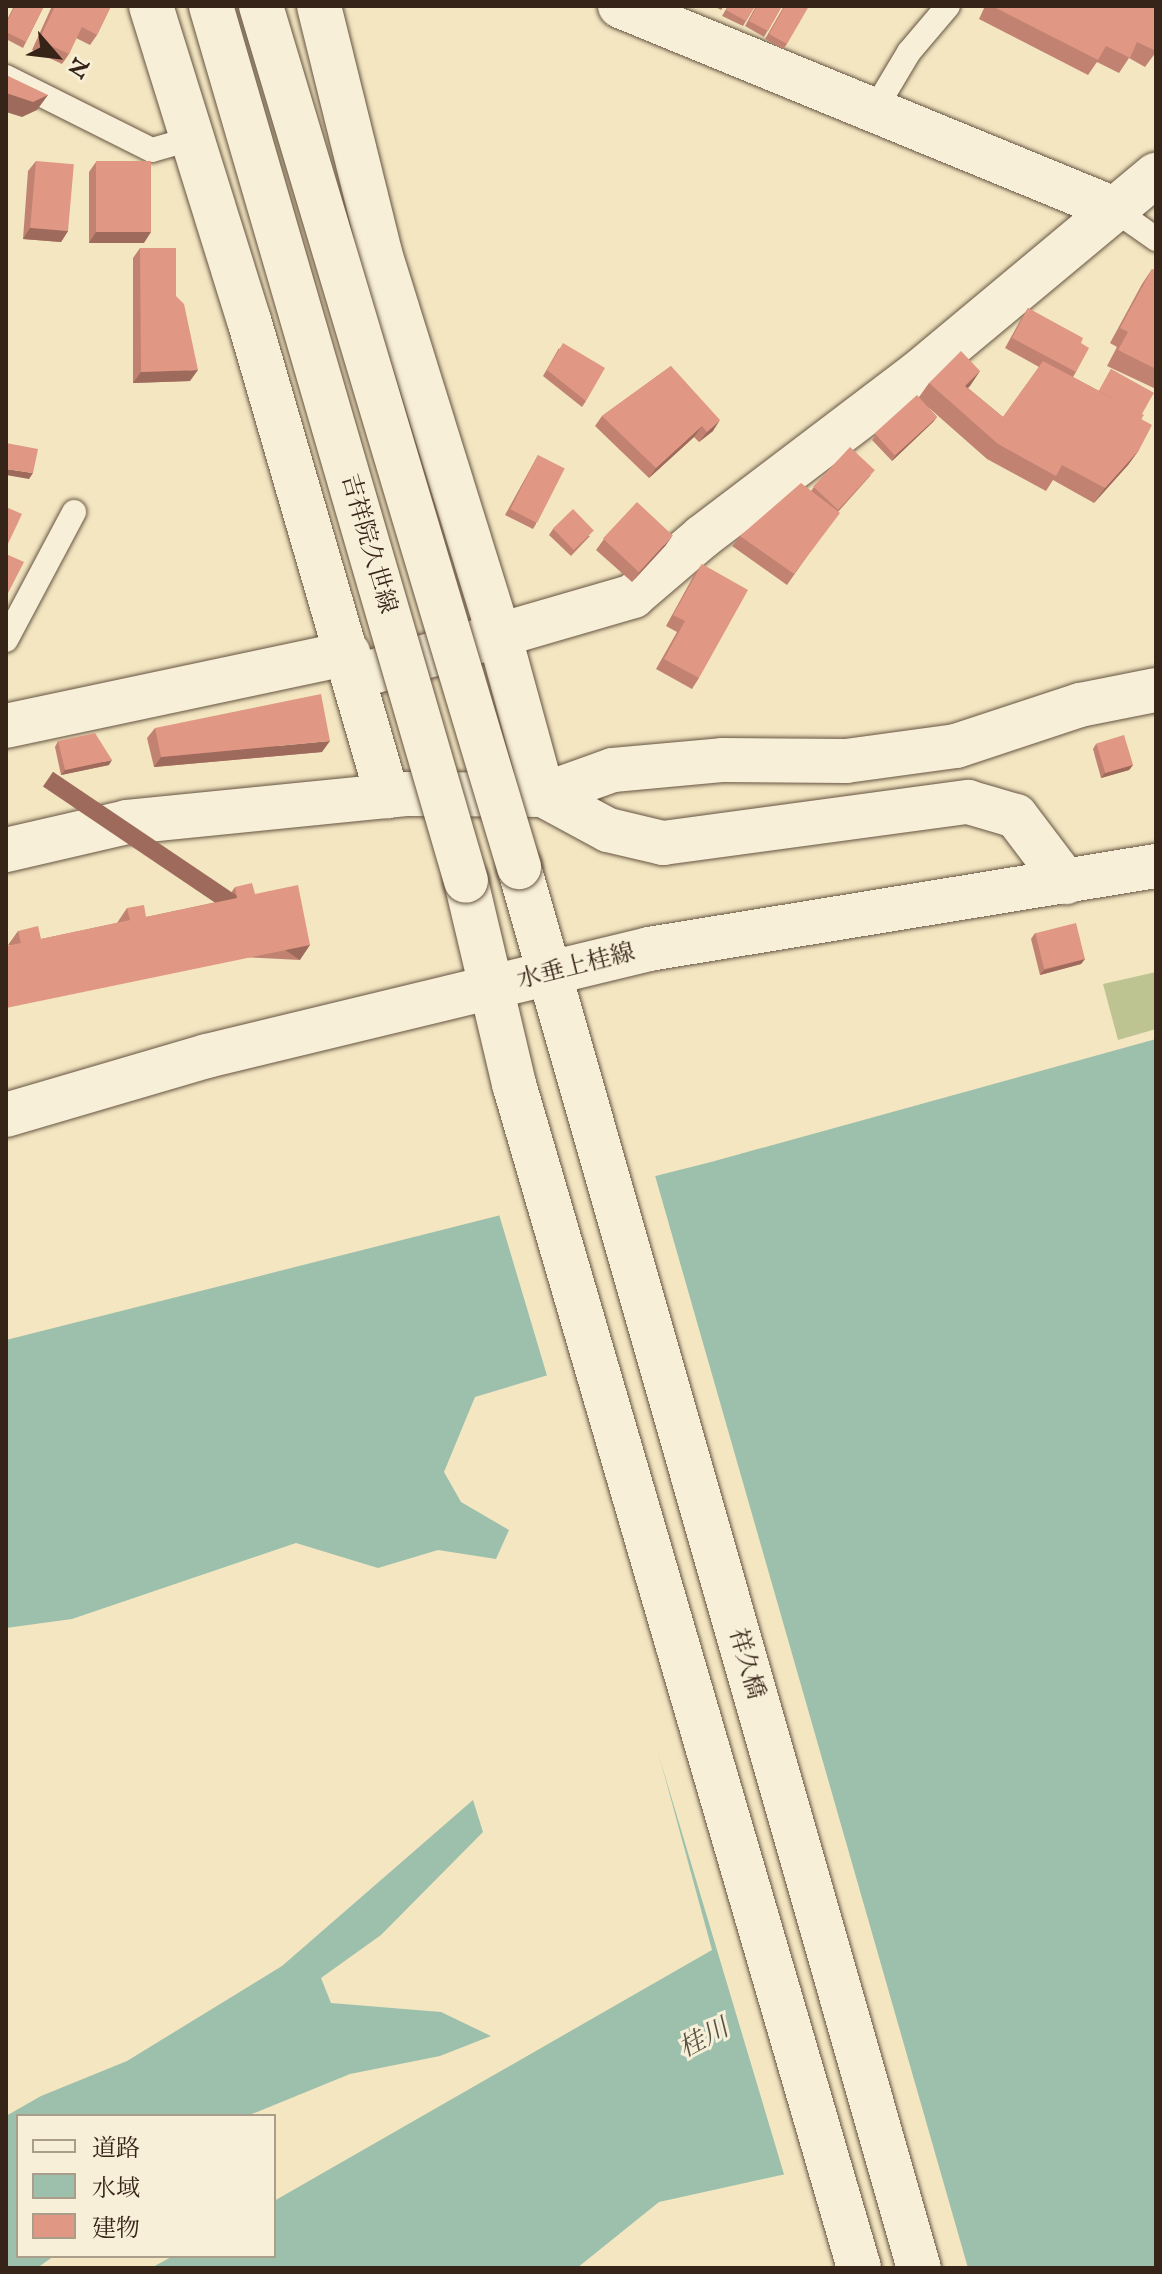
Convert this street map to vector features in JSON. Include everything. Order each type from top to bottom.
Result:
[{"type":"street","points":[[151,6],[351,665],[387,796]]},
{"type":"street","name":"吉祥院久世線","points":[[211,6],[466,881],[489,989],[514,1084],[859,2268]]},
{"type":"street","name":"吉祥院久世線","points":[[261,6],[519,867],[572,1060]]},
{"type":"street","points":[[319,6],[380,253],[499,634],[543,795],[608,830],[663,843],[968,802],[1016,816],[1066,882]]},
{"type":"street","points":[[620,6],[670,16],[875,109],[1112,208]]},
{"type":"street","points":[[6,726],[351,665],[499,634],[633,596],[918,373],[1112,208],[1156,175]]},
{"type":"street","points":[[6,850],[127,822],[387,796],[543,795],[613,770],[722,760],[846,761],[956,746],[1080,705],[1156,690]]},
{"type":"street","name":"水垂上桂線","points":[[6,1115],[207,1056],[489,989],[547,971],[649,949],[1156,866]]},
{"type":"street","name":"祥久橋","points":[[572,1060],[919,2268]]},
{"type":"lane","points":[[875,109],[909,52],[948,6]]},
{"type":"lane","points":[[6,77],[152,150],[190,139]]},
{"type":"lane","points":[[1112,208],[1156,239]]},
{"type":"lane","points":[[6,640],[74,512]]},
{"type":"shaded area","points":[[1156,972],[1156,1029],[1118,1040],[1103,984]]},
{"type":"water","name":"桂川","points":[[1156,1039],[1156,2268],[817,2268],[786,2174],[659,2202],[577,2268],[151,2268],[169,2258],[276,2258],[276,2200],[712,1950],[555,1373],[475,1397],[444,1472],[461,1502],[509,1530],[496,1559],[438,1550],[378,1568],[296,1543],[72,1619],[6,1628],[6,1340],[711,1162]]},
{"type":"water","points":[[473,1800],[483,1832],[381,1935],[321,1978],[331,2003],[441,2012],[491,2036],[440,2056],[350,2074],[252,2114],[16,2114],[16,2258],[51,2258],[37,2268],[6,2268],[6,2116],[41,2096],[127,2061],[282,1966]]},
{"type":"pier","points":[[654,1172],[968,2268],[812,2268],[616,1612],[552,1377],[548,1379],[498,1211]]},
{"type":"building","points":[[15,6],[44,6],[26,42],[6,32],[6,24]]},
{"type":"building","points":[[55,6],[111,6],[97,35],[82,27],[69,54],[39,40]]},
{"type":"building","points":[[729,6],[755,6],[746,21],[726,10]]},
{"type":"building","points":[[757,6],[782,6],[768,31],[749,21]]},
{"type":"building","points":[[785,6],[809,6],[787,44],[769,34]]},
{"type":"building","points":[[992,6],[1156,6],[1156,51],[1137,42],[1130,58],[1106,46],[1098,60]]},
{"type":"building","points":[[6,75],[48,95],[33,102],[6,93]]},
{"type":"building","points":[[36,161],[74,164],[68,231],[30,228]]},
{"type":"building","points":[[96,161],[151,161],[151,232],[96,232]]},
{"type":"building","points":[[140,248],[176,248],[176,296],[184,304],[198,370],[141,372]]},
{"type":"building","points":[[1152,269],[1156,271],[1156,369],[1118,350],[1128,332],[1120,328]]},
{"type":"building","points":[[1028,308],[1083,338],[1081,343],[1089,348],[1076,372],[1012,338]]},
{"type":"building","points":[[563,343],[605,368],[586,401],[547,370]]},
{"type":"building","points":[[961,351],[980,371],[965,386],[1003,417],[1043,361],[1144,415],[1141,419],[1152,425],[1139,450],[1105,488],[1062,465],[1056,476],[998,444],[929,383]]},
{"type":"building","points":[[671,366],[720,420],[707,432],[702,426],[656,468],[602,416]]},
{"type":"building","points":[[1111,369],[1154,393],[1142,415],[1099,391]]},
{"type":"building","points":[[917,395],[937,417],[895,455],[875,433]]},
{"type":"building","points":[[6,443],[38,449],[33,473],[6,469]]},
{"type":"building","points":[[850,447],[875,470],[838,510],[813,486]]},
{"type":"building","points":[[538,455],[565,469],[537,523],[510,509]]},
{"type":"building","points":[[801,483],[840,513],[794,574],[740,536]]},
{"type":"building","points":[[637,502],[673,535],[639,572],[603,539]]},
{"type":"building","points":[[6,507],[22,514],[6,548]]},
{"type":"building","points":[[573,509],[594,531],[574,550],[553,528]]},
{"type":"building","points":[[6,554],[24,562],[6,597]]},
{"type":"building","points":[[702,564],[748,590],[699,678],[664,659],[685,621],[673,615]]},
{"type":"building","points":[[321,694],[330,741],[161,757],[155,728]]},
{"type":"building","points":[[95,733],[112,760],[65,770],[58,741]]},
{"type":"building","points":[[1124,735],[1133,765],[1105,773],[1096,743]]},
{"type":"building","points":[[252,883],[255,894],[298,885],[310,945],[6,1008],[6,946],[21,943],[18,931],[38,926],[41,939],[130,920],[127,908],[144,905],[146,917],[237,898],[235,887]]},
{"type":"building","points":[[1076,923],[1085,959],[1044,969],[1035,933]]}]
